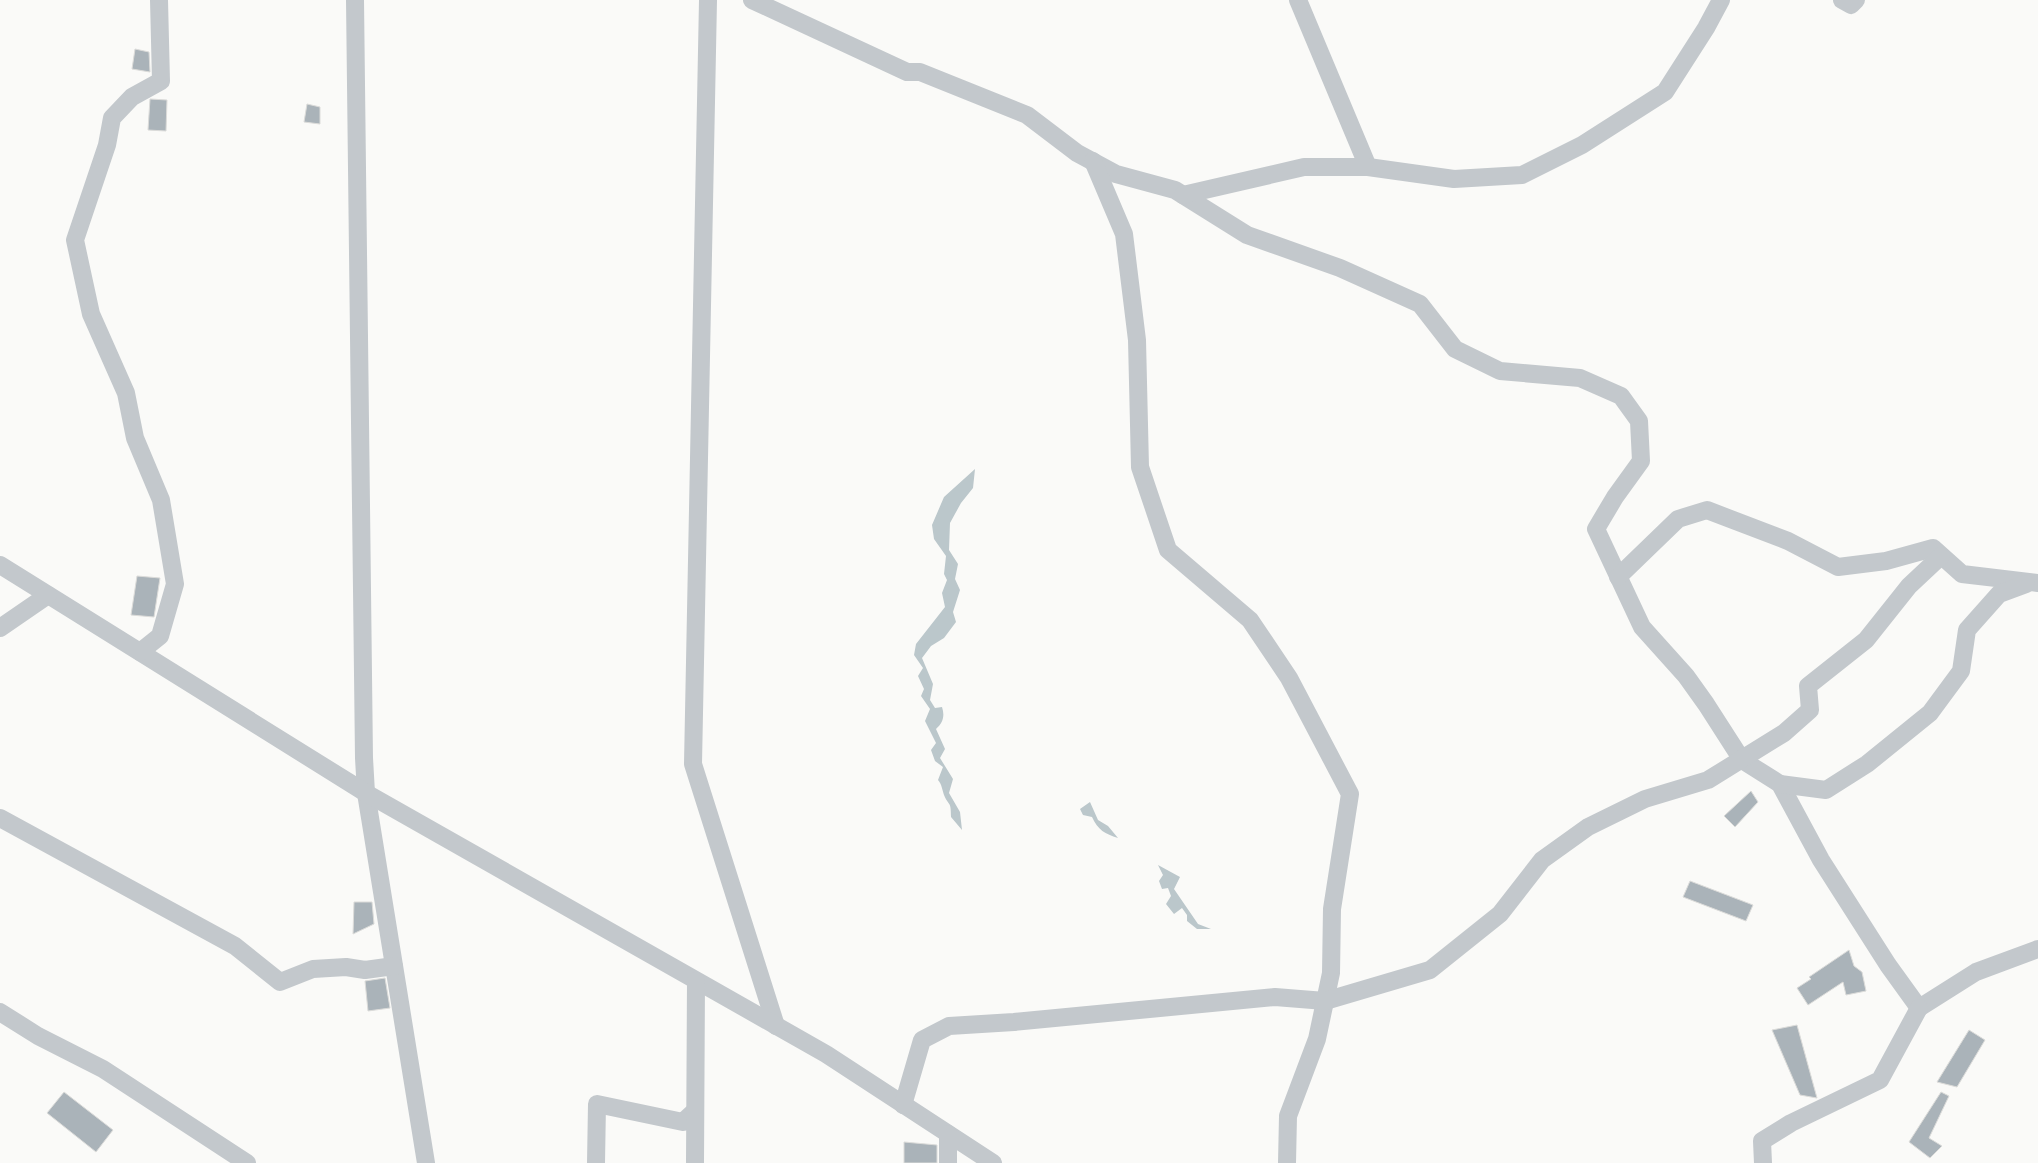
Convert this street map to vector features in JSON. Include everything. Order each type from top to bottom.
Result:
[{"type":"street","points":[[140,652],[160,636],[175,584],[161,500],[135,438],[126,393],[91,314],[75,240],[107,145],[112,118],[132,97],[161,81],[159,0]]},
{"type":"street","points":[[355,0],[364,758],[366,793],[426,1163]]},
{"type":"street","points":[[708,0],[693,764],[776,1026]]},
{"type":"street","points":[[752,0],[907,72],[920,72],[1028,115],[1077,153],[1116,174],[1175,190],[1247,236],[1340,268],[1420,304],[1455,348],[1500,371],[1580,378],[1621,396],[1639,421],[1641,461],[1615,497],[1596,529],[1642,627],[1686,676],[1742,760],[1780,784],[1826,790],[1867,764],[1930,713],[1962,671],[1967,630],[1999,594],[2034,583]]},
{"type":"street","points":[[1298,0],[1368,167]]},
{"type":"street","points":[[1183,195],[1304,167],[1368,167],[1454,179],[1522,174],[1582,145],[1665,92],[1706,28],[1721,0]]},
{"type":"street","points":[[1842,0],[1851,5],[1856,0]]},
{"type":"street","points":[[1092,161],[1124,234],[1137,340],[1140,467],[1168,550],[1250,620],[1288,678],[1350,794],[1332,909],[1331,973],[1317,1039],[1288,1116],[1287,1163]]},
{"type":"street","points":[[1618,577],[1678,520],[1707,510],[1788,541],[1838,567],[1886,561],[1933,548],[1962,574],[2034,583]]},
{"type":"street","points":[[903,1105],[922,1040],[949,1026],[1014,1022],[1275,997],[1325,1001],[1430,970],[1500,914],[1542,860],[1588,827],[1645,799],[1708,780],[1784,733],[1810,710],[1808,686],[1866,640],[1909,586],[1941,556]]},
{"type":"street","points":[[0,565],[366,793],[826,1054],[993,1163]]},
{"type":"street","points":[[0,628],[48,595]]},
{"type":"street","points":[[1780,784],[1821,860],[1888,965],[1919,1008]]},
{"type":"street","points":[[0,818],[235,946],[280,982],[313,969],[346,967],[365,970],[394,966]]},
{"type":"street","points":[[1763,1163],[1762,1141],[1791,1123],[1880,1080],[1919,1008],[1976,972],[2038,949]]},
{"type":"street","points":[[695,1163],[696,981]]},
{"type":"street","points":[[0,1012],[38,1036],[103,1069],[247,1163]]},
{"type":"street","points":[[596,1163],[597,1104],[683,1122],[694,1111]]},
{"type":"street","points":[[948,1134],[948,1163]]},
{"type":"shaded area","points":[[975,469],[973,488],[961,503],[950,523],[949,550],[958,564],[955,579],[960,590],[953,612],[956,622],[944,638],[931,646],[922,658],[933,684],[930,700],[935,708],[942,707],[943,710],[943,719],[936,729],[945,749],[940,758],[953,779],[949,793],[960,812],[962,830],[951,817],[950,806],[938,780],[943,767],[935,761],[931,750],[936,743],[925,721],[930,709],[921,696],[924,689],[918,676],[923,668],[914,655],[916,644],[945,607],[942,593],[947,580],[944,574],[946,556],[934,539],[932,525],[944,497]]},
{"type":"shaded area","points":[[1090,802],[1098,820],[1108,826],[1118,838],[1102,831],[1092,817],[1083,815],[1080,809]]},
{"type":"shaded area","points":[[1158,865],[1180,877],[1174,889],[1198,924],[1211,929],[1197,929],[1187,921],[1187,915],[1182,908],[1174,914],[1166,904],[1171,896],[1168,888],[1162,889],[1159,881],[1163,875]]},
{"type":"building","points":[[135,49],[149,52],[150,72],[132,69]]},
{"type":"building","points":[[150,99],[167,100],[166,131],[148,130]]},
{"type":"building","points":[[307,104],[320,107],[320,124],[304,122]]},
{"type":"building","points":[[137,576],[160,578],[154,617],[131,615]]},
{"type":"building","points":[[1751,791],[1758,802],[1735,827],[1724,816]]},
{"type":"building","points":[[1690,881],[1753,905],[1746,921],[1683,897]]},
{"type":"building","points":[[354,902],[372,902],[374,924],[353,934]]},
{"type":"building","points":[[1849,950],[1854,966],[1862,972],[1866,991],[1846,995],[1843,982],[1808,1005],[1797,988],[1811,979],[1809,977]]},
{"type":"building","points":[[385,978],[390,1008],[368,1011],[365,981]]},
{"type":"building","points":[[1797,1025],[1817,1098],[1800,1095],[1772,1030]]},
{"type":"building","points":[[1969,1030],[1985,1040],[1957,1087],[1937,1082]]},
{"type":"building","points":[[64,1092],[113,1130],[96,1152],[47,1113]]},
{"type":"building","points":[[1941,1092],[1949,1096],[1929,1138],[1942,1146],[1930,1158],[1909,1142]]},
{"type":"building","points":[[904,1142],[937,1145],[937,1163],[904,1163]]}]
